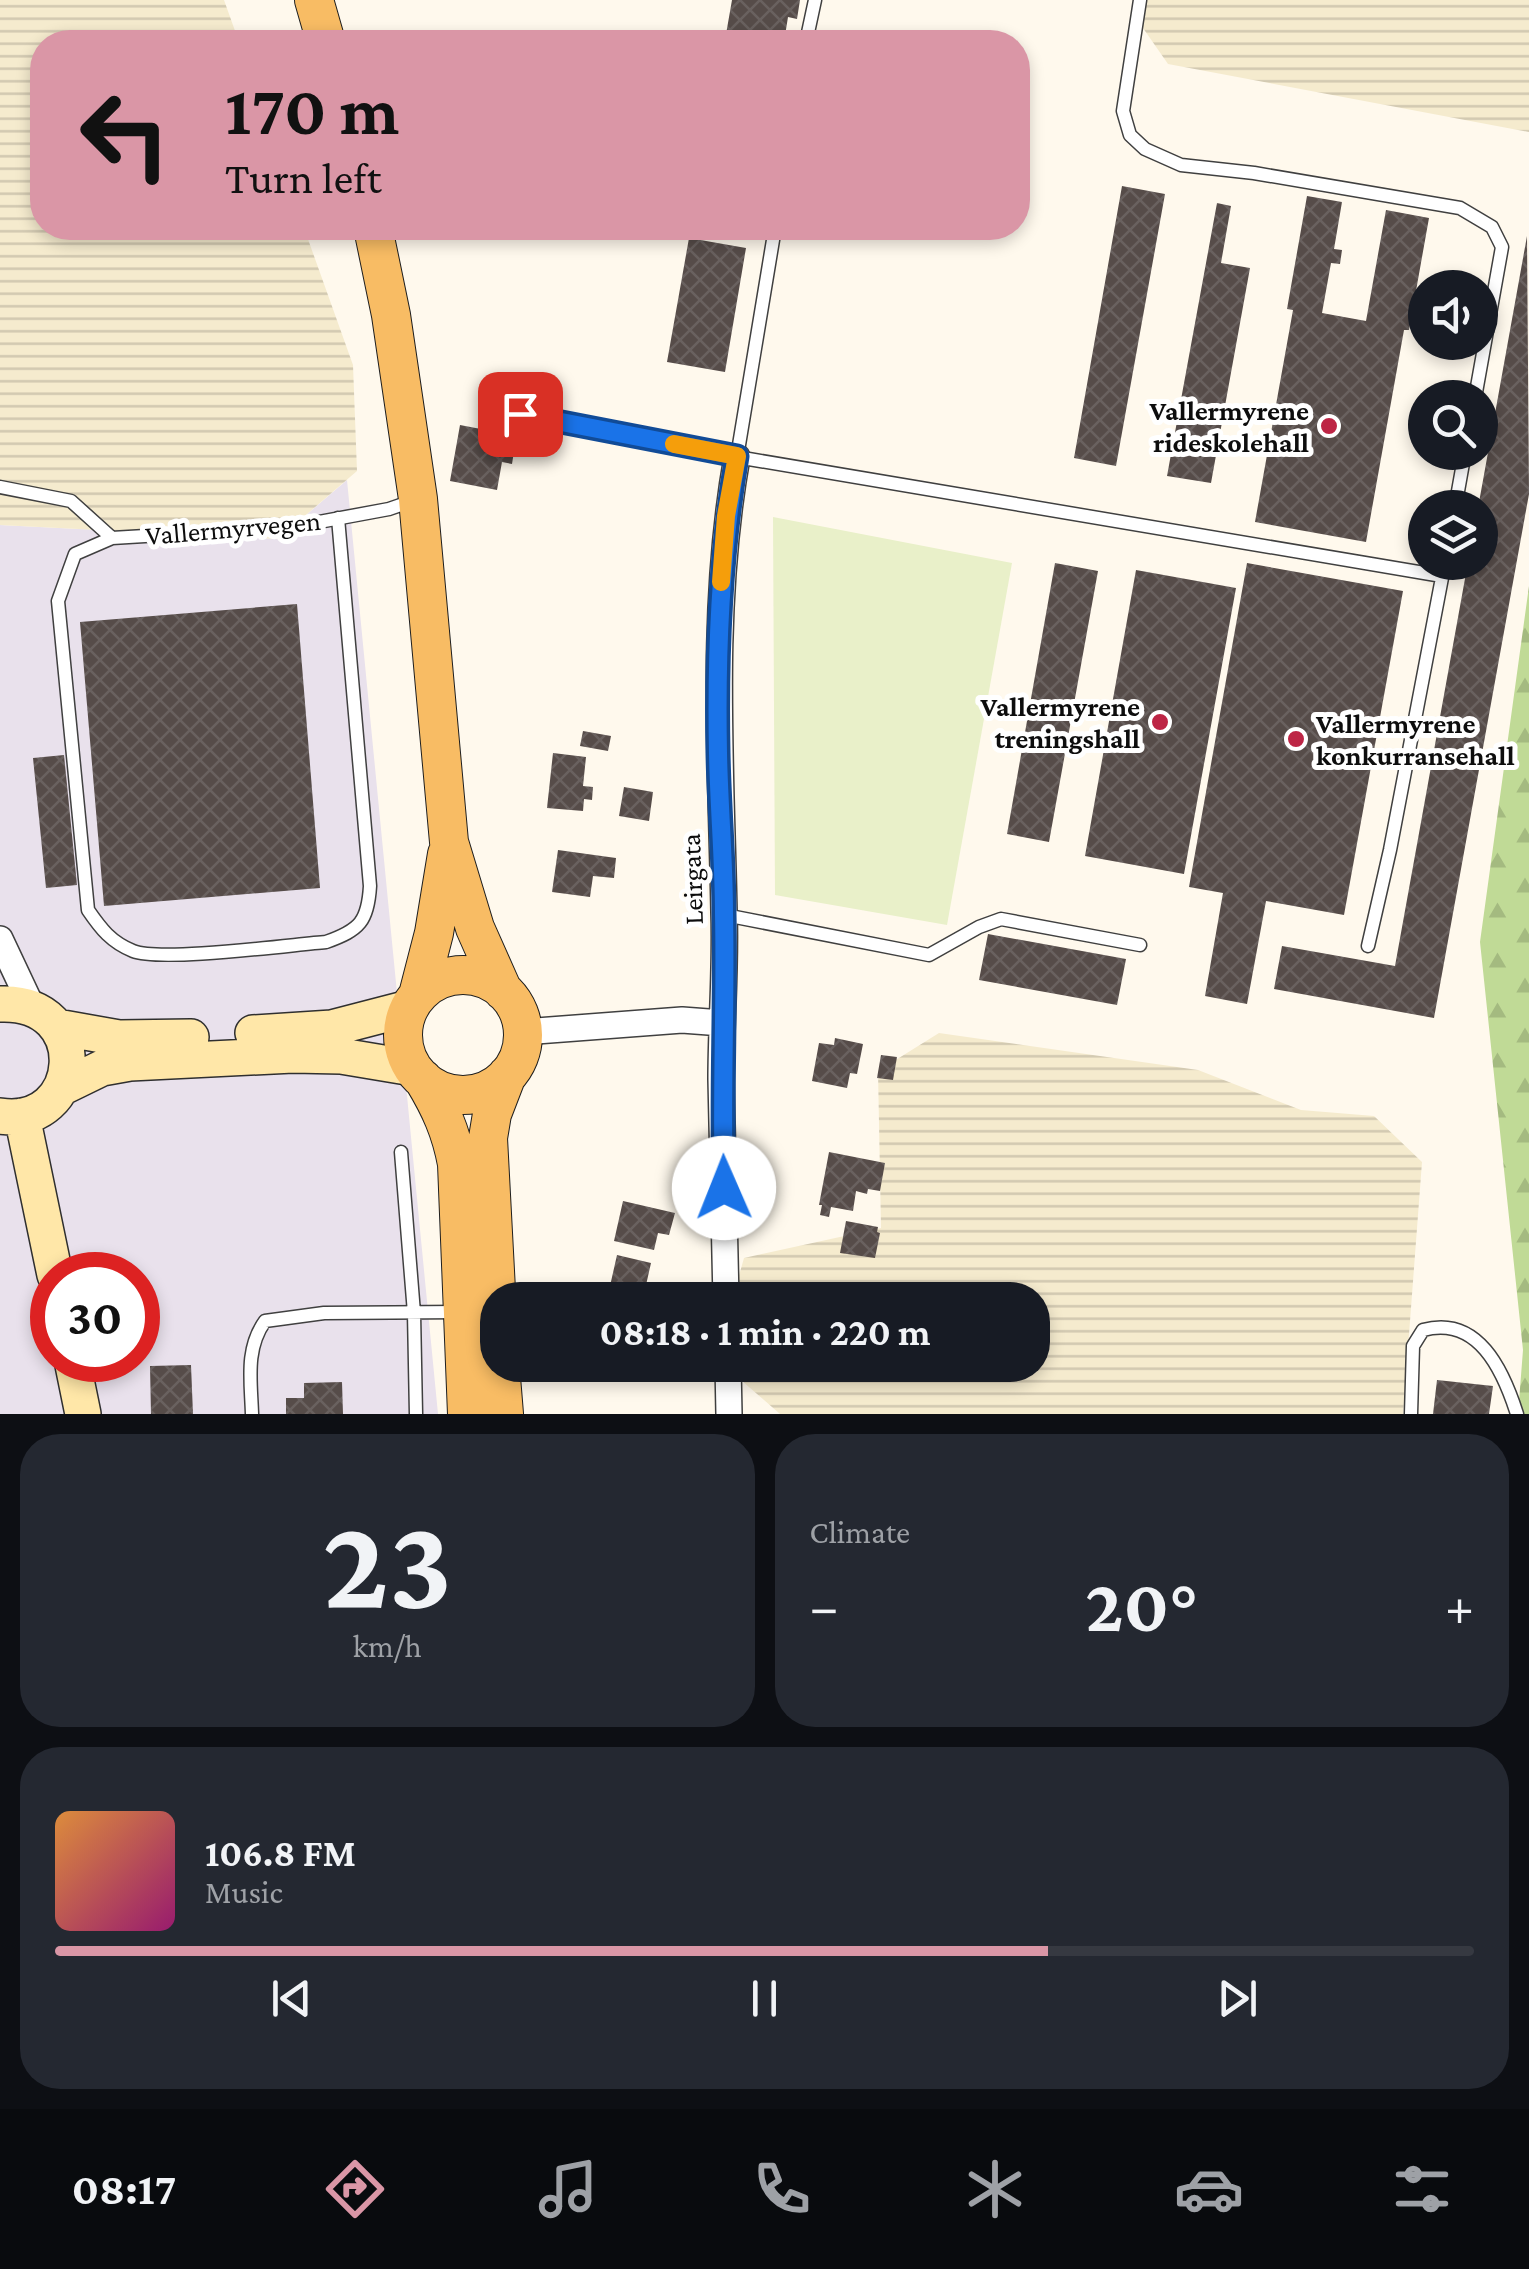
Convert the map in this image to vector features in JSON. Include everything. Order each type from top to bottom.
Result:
[{"type":"main road","points":[[314,0],[323,30]]},
{"type":"main road","points":[[375,240],[391,316],[418,499],[450,842],[475,928],[503,990],[520,1016],[523,1032],[516,1062],[492,1114],[488,1138],[496,1282]]},
{"type":"main road","points":[[450,842],[434,933],[403,1038],[452,1135],[457,1164],[468,1414]]},
{"type":"main road","points":[[30,1012],[119,1038],[292,1031],[332,1028],[414,1001],[444,978],[460,975],[490,982],[503,990]]},
{"type":"main road","points":[[30,1012],[68,1057],[61,1088]]},
{"type":"main road","points":[[48,1252],[11,1116],[38,1111],[61,1088],[102,1068],[293,1055],[341,1056],[418,1074],[436,1088],[466,1095],[496,1086],[508,1075]]},
{"type":"main road","points":[[76,1382],[83,1414]]},
{"type":"main road","points":[[501,1382],[504,1414]]},
{"type":"street","name":"Leirgata","points":[[726,1282],[724,914],[718,752],[720,592],[726,516],[737,456]]},
{"type":"street","points":[[0,939],[30,1012]]},
{"type":"street","points":[[523,1032],[682,1020],[722,1023]]},
{"type":"street","points":[[728,1382],[729,1414]]},
{"type":"lane","points":[[809,30],[815,0]]},
{"type":"lane","points":[[1140,0],[1123,112],[1130,136],[1145,149],[1180,165],[1274,176],[1460,208],[1492,227],[1502,247],[1477,380]]},
{"type":"lane","points":[[737,456],[774,240]]},
{"type":"lane","points":[[520,414],[737,456],[1408,563]]},
{"type":"lane","name":"Vallermyrvegen","points":[[0,487],[71,501],[112,538],[292,527],[388,510],[418,499]]},
{"type":"lane","points":[[112,538],[75,554],[58,601],[88,910],[107,937],[136,952],[172,954],[326,942],[349,934],[360,924],[368,908],[370,886],[338,518]]},
{"type":"lane","points":[[1368,946],[1442,580]]},
{"type":"lane","points":[[724,914],[929,955],[1001,919],[1140,945]]},
{"type":"lane","points":[[400,1152],[414,1313],[416,1414]]},
{"type":"lane","points":[[252,1414],[250,1356],[253,1339],[265,1322],[324,1313],[463,1312]]},
{"type":"lane","points":[[1411,1414],[1414,1346],[1424,1330],[1438,1326],[1455,1327],[1490,1355],[1507,1382],[1518,1414]]},
{"type":"shaded area","points":[[0,0],[224,0],[235,30],[30,30],[30,240],[308,240],[353,365],[357,471],[278,539],[0,525]]},
{"type":"shaded area","points":[[1139,0],[1529,0],[1529,132],[1168,64],[1136,18]]},
{"type":"shaded area","points":[[347,480],[438,1414],[0,1414],[0,525],[278,539]]},
{"type":"shaded area","points":[[939,1033],[1198,1070],[1301,1110],[1374,1116],[1422,1162],[1403,1414],[780,1414],[743,1382],[1050,1382],[1050,1282],[737,1282],[744,1258],[881,1228],[878,1071]]},
{"type":"green space","points":[[773,517],[1012,563],[947,925],[775,895]]},
{"type":"green space","points":[[1529,586],[1529,1414],[1518,1414],[1523,1350],[1480,942]]},
{"type":"building","points":[[732,0],[800,0],[797,19],[788,17],[786,30],[727,30]]},
{"type":"building","points":[[1122,186],[1165,194],[1116,466],[1074,458]]},
{"type":"building","name":"Vallermyrene rideskolehall","points":[[1307,196],[1342,202],[1334,249],[1342,250],[1340,264],[1331,263],[1322,313],[1366,321],[1386,210],[1429,218],[1420,270],[1408,270],[1408,330],[1404,330],[1366,542],[1255,522],[1293,310],[1287,309]]},
{"type":"building","points":[[1217,203],[1231,206],[1221,263],[1250,268],[1211,483],[1167,476]]},
{"type":"building","points":[[1527,236],[1529,494],[1434,1018],[1274,989],[1282,946],[1395,966],[1465,580],[1498,580],[1498,490],[1481,490],[1485,470],[1498,470],[1498,397]]},
{"type":"building","points":[[689,240],[746,248],[725,372],[667,362]]},
{"type":"building","points":[[460,425],[507,434],[505,443],[515,445],[512,464],[502,462],[497,490],[450,481]]},
{"type":"building","points":[[1055,563],[1098,571],[1049,842],[1007,834]]},
{"type":"building","name":"Vallermyrene konkurransehall","points":[[1247,563],[1403,591],[1344,915],[1266,901],[1247,1004],[1205,996],[1223,893],[1189,887]]},
{"type":"building","name":"Vallermyrene treningshall","points":[[1136,570],[1236,588],[1184,874],[1085,856]]},
{"type":"building","points":[[297,604],[320,888],[104,906],[80,622]]},
{"type":"building","points":[[583,731],[611,736],[608,751],[580,746]]},
{"type":"building","points":[[553,753],[586,757],[583,786],[593,787],[592,800],[584,799],[583,811],[547,808]]},
{"type":"building","points":[[64,755],[77,885],[46,888],[33,758]]},
{"type":"building","points":[[624,787],[653,792],[649,821],[619,816]]},
{"type":"building","points":[[558,850],[616,858],[614,878],[593,876],[590,897],[552,892]]},
{"type":"building","points":[[988,934],[1126,959],[1117,1005],[979,980]]},
{"type":"building","points":[[835,1038],[863,1044],[857,1074],[850,1073],[847,1088],[812,1081],[819,1043],[834,1045]]},
{"type":"building","points":[[881,1055],[897,1057],[893,1080],[877,1078]]},
{"type":"building","points":[[829,1152],[885,1163],[880,1191],[856,1191],[853,1211],[831,1207],[829,1217],[820,1215],[819,1205]]},
{"type":"building","points":[[623,1201],[675,1213],[669,1235],[658,1233],[654,1250],[614,1241]]},
{"type":"building","points":[[846,1221],[878,1227],[875,1258],[840,1253]]},
{"type":"building","points":[[617,1255],[651,1263],[647,1282],[611,1282]]},
{"type":"building","points":[[191,1365],[193,1414],[151,1414],[150,1382],[160,1382],[160,1366]]},
{"type":"building","points":[[1437,1380],[1493,1386],[1489,1414],[1433,1414]]},
{"type":"building","points":[[342,1382],[343,1414],[286,1414],[286,1398],[304,1398],[304,1383]]},
{"type":"slow traffic","points":[[674,444],[737,456],[726,516],[721,582]]},
{"type":"place","name":"Vallermyrene rideskolehall","points":[[1329,426]]},
{"type":"place","name":"Vallermyrene treningshall","points":[[1160,722]]},
{"type":"place","name":"Vallermyrene konkurransehall","points":[[1296,739]]},
{"type":"route","points":[[520,414],[737,456],[726,516],[720,592],[718,752],[724,914],[724,1188]]}]
